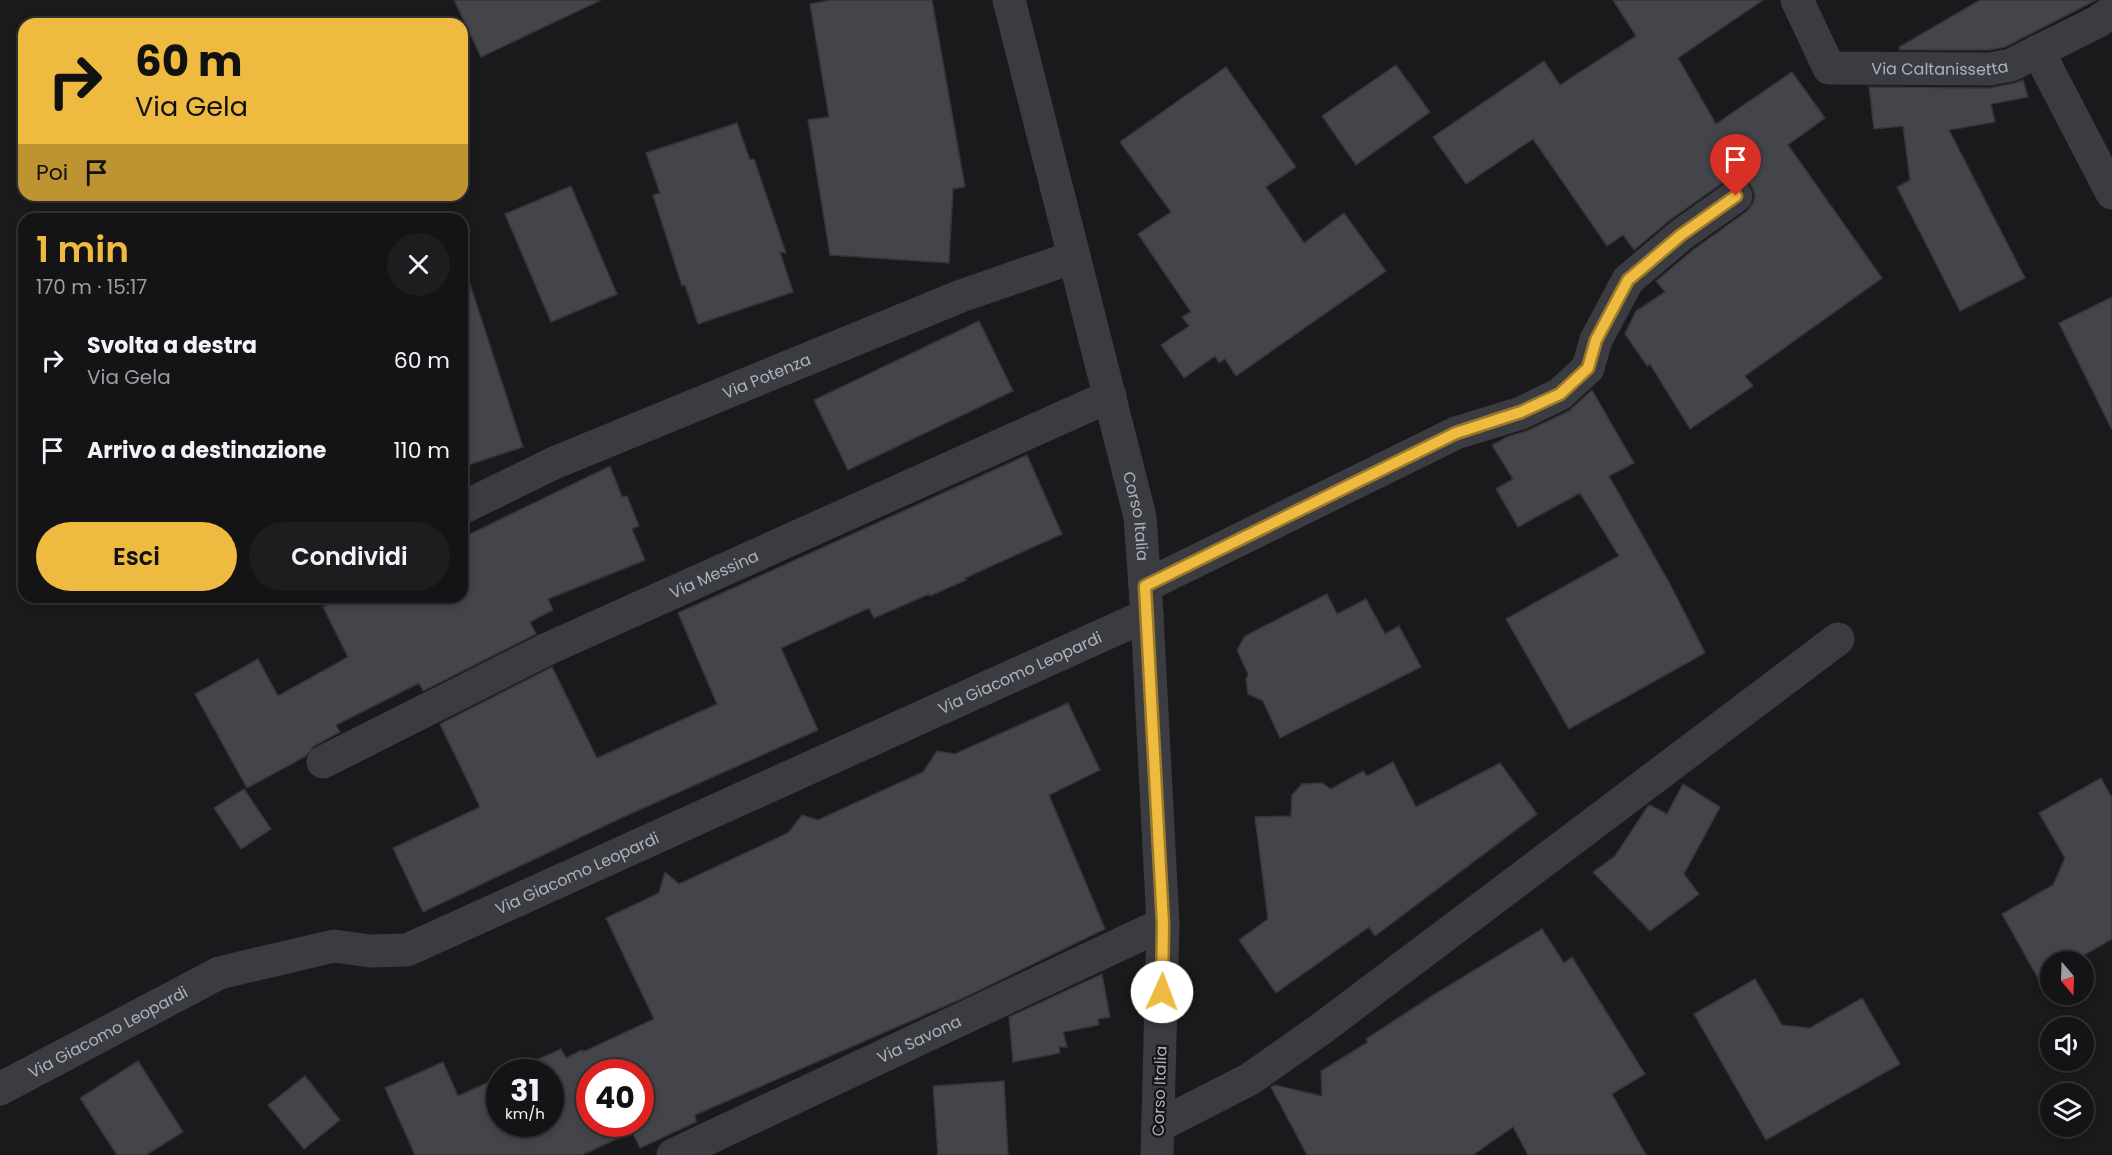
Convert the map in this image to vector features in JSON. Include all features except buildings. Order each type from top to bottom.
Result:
[{"type":"street","name":"Corso Italia","points":[[1009,0],[1140,517],[1163,924],[1157,1141]]},
{"type":"street","name":"Via Caltanissetta","points":[[1797,0],[1829,68],[1990,69],[2011,65],[2097,22],[2112,12]]},
{"type":"street","points":[[2038,51],[2112,193]]},
{"type":"street","name":"Via Giacomo Leopardi","points":[[0,1089],[219,973],[334,946],[370,951],[407,950],[1146,601],[1456,433],[1521,412],[1560,394],[1588,368],[1596,340],[1628,280],[1681,235],[1736,196]]},
{"type":"street","name":"Via Potenza","points":[[468,505],[554,462],[961,296],[1074,257]]},
{"type":"street","name":"Via Messina","points":[[323,762],[545,650],[1110,396]]},
{"type":"street","points":[[1157,1141],[1285,1054],[1838,639]]},
{"type":"street","name":"Via Savona","points":[[673,1155],[1163,924]]},
{"type":"route","points":[[1162,992],[1163,924],[1145,586],[1456,433],[1521,412],[1560,394],[1588,368],[1596,340],[1628,280],[1681,235],[1736,196]]}]
